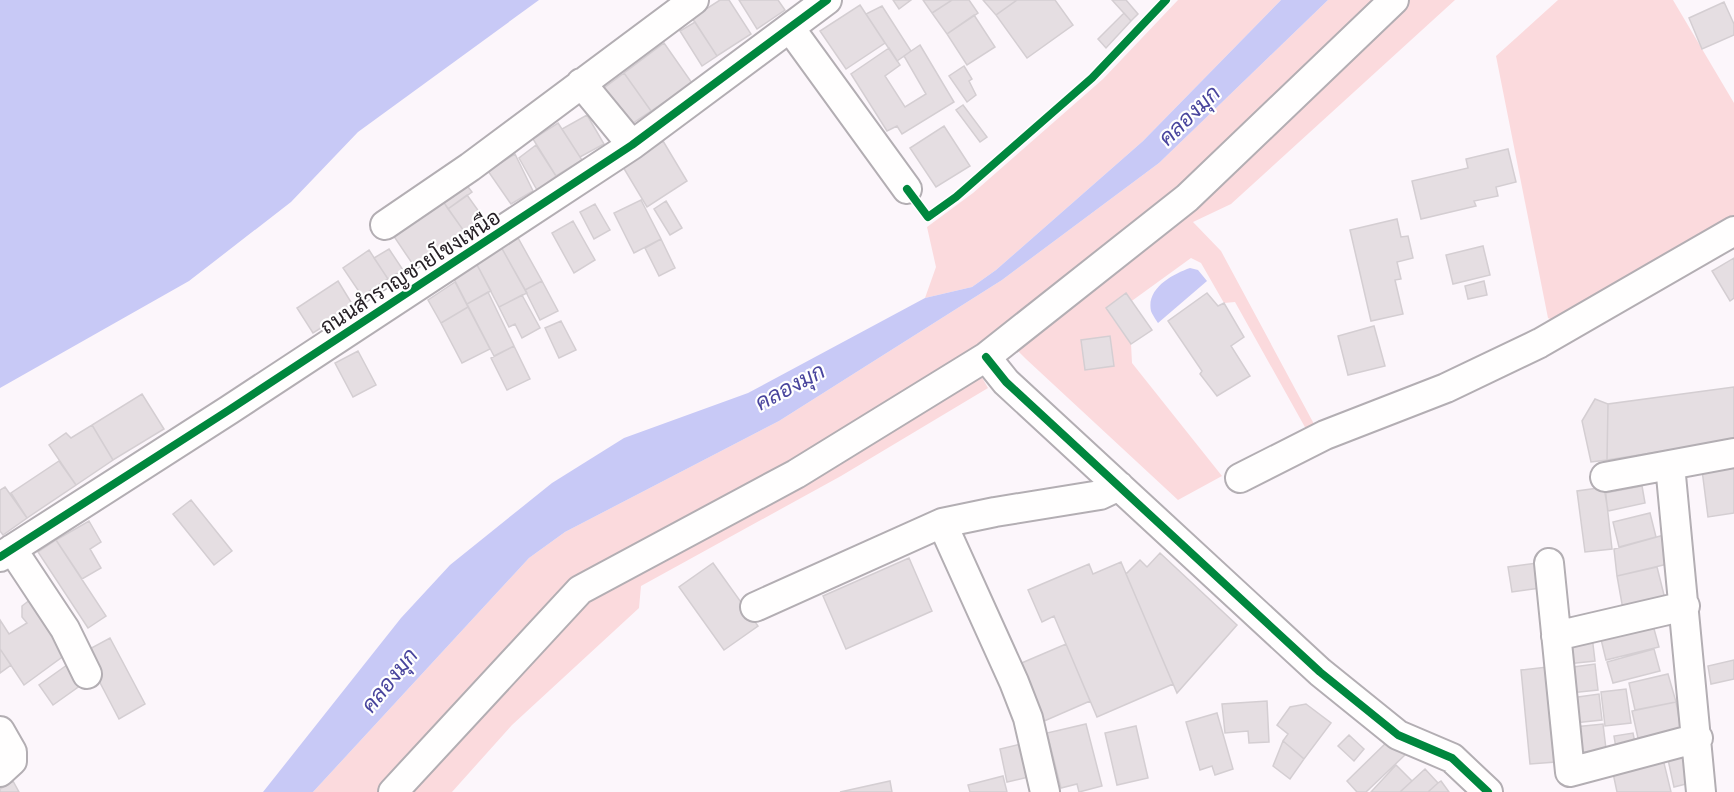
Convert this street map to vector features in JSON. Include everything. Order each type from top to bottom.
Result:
[{"type":"street","points":[[384,225],[470,167],[694,0]]},
{"type":"street","name":"ถนนสำราญชายโขงเหนือ","points":[[6,553],[229,410],[632,145],[827,0]]},
{"type":"street","points":[[393,792],[579,590],[796,474],[986,357],[1187,198],[1394,0]]},
{"type":"street","points":[[790,28],[907,189]]},
{"type":"street","points":[[581,83],[632,145]]},
{"type":"street","points":[[1240,478],[1325,435],[1446,387],[1540,343],[1734,231]]},
{"type":"street","points":[[986,357],[1006,382],[1320,672],[1398,735],[1452,758],[1488,792]]},
{"type":"street","points":[[1605,477],[1734,453]]},
{"type":"street","points":[[1670,465],[1698,738],[1701,792]]},
{"type":"street","points":[[755,607],[942,523],[1100,495],[1119,486]]},
{"type":"street","points":[[942,523],[1018,691],[1028,718],[1045,792]]},
{"type":"street","points":[[6,553],[65,629],[87,674]]},
{"type":"street","points":[[1549,563],[1570,772],[1698,738]]},
{"type":"street","points":[[1556,636],[1684,606]]},
{"type":"street","points":[[0,731],[12,752],[12,761],[0,772]]},
{"type":"shaded area","points":[[1178,0],[1281,0],[1143,141],[996,270],[972,287],[925,298],[936,267],[927,227],[973,193],[1103,79]]},
{"type":"shaded area","points":[[1328,0],[1455,0],[1231,204],[1193,222],[1221,251],[1314,424],[1306,429],[1235,302],[1224,303],[1201,263],[1191,258],[1111,316],[1131,344],[1132,363],[1222,476],[1178,500],[1002,335],[791,465],[573,579],[378,792],[313,792],[529,558],[565,532],[779,421],[1002,280],[1159,163]]},
{"type":"shaded area","points":[[1558,0],[1673,0],[1734,103],[1734,217],[1556,322],[1548,318],[1496,56]]},
{"type":"shaded area","points":[[980,374],[988,388],[841,476],[641,586],[639,608],[512,725],[452,792],[409,792],[584,598]]},
{"type":"water","points":[[0,0],[539,0],[358,132],[291,202],[189,281],[0,388]]},
{"type":"water","name":"คลองมุก","points":[[1281,0],[1328,0],[1159,163],[1002,280],[779,421],[565,532],[529,558],[313,792],[263,792],[401,618],[450,565],[552,483],[624,438],[748,393],[925,298],[972,287],[996,270],[1143,141]]},
{"type":"water","points":[[1190,268],[1198,270],[1207,281],[1158,323],[1151,311],[1153,295],[1162,283]]},
{"type":"building","points":[[720,0],[729,0],[751,34],[717,56],[692,18]]},
{"type":"building","points":[[739,0],[778,0],[785,10],[757,29]]},
{"type":"building","points":[[893,0],[911,0],[899,9]]},
{"type":"building","points":[[923,0],[952,0],[932,13]]},
{"type":"building","points":[[952,0],[969,0],[978,13],[947,34],[932,13]]},
{"type":"building","points":[[983,0],[1017,0],[996,15]]},
{"type":"building","points":[[1017,0],[1055,0],[1073,25],[1027,58],[996,15]]},
{"type":"building","points":[[1112,0],[1126,0],[1138,14],[1131,21]]},
{"type":"building","points":[[1724,2],[1734,24],[1734,35],[1702,49],[1689,18]]},
{"type":"building","points":[[860,5],[885,43],[846,69],[820,31]]},
{"type":"building","points":[[882,6],[911,51],[897,61],[866,14]]},
{"type":"building","points":[[1124,13],[1131,21],[1106,48],[1098,39]]},
{"type":"building","points":[[974,15],[995,47],[967,65],[947,34]]},
{"type":"building","points":[[695,22],[717,56],[702,66],[680,31]]},
{"type":"building","points":[[664,43],[692,83],[651,111],[624,73]]},
{"type":"building","points":[[920,45],[954,102],[902,134],[897,126],[887,131],[851,74],[889,48],[900,65],[885,76],[905,107],[926,94],[904,56]]},
{"type":"building","points":[[964,66],[972,79],[969,81],[976,95],[967,102],[949,76]]},
{"type":"building","points":[[624,73],[651,111],[630,125],[604,88]]},
{"type":"building","points":[[963,105],[987,137],[980,142],[956,110]]},
{"type":"building","points":[[587,115],[604,144],[580,157],[562,129]]},
{"type":"building","points":[[558,123],[582,160],[556,176],[533,139]]},
{"type":"building","points":[[944,126],[970,166],[936,187],[910,148]]},
{"type":"building","points":[[663,141],[687,181],[647,207],[623,167]]},
{"type":"building","points":[[536,145],[556,176],[537,190],[519,158]]},
{"type":"building","points":[[1508,149],[1516,182],[1496,187],[1498,196],[1474,201],[1476,206],[1421,219],[1412,181],[1468,168],[1466,159]]},
{"type":"building","points":[[515,154],[533,191],[511,204],[488,171]]},
{"type":"building","points":[[462,179],[472,192],[448,209],[439,195]]},
{"type":"building","points":[[467,195],[485,220],[466,234],[448,209]]},
{"type":"building","points":[[440,197],[466,234],[416,269],[391,232]]},
{"type":"building","points":[[641,200],[661,239],[634,253],[614,213]]},
{"type":"building","points":[[666,201],[682,228],[670,235],[654,209]]},
{"type":"building","points":[[595,204],[610,230],[594,239],[580,212]]},
{"type":"building","points":[[1397,219],[1401,237],[1408,236],[1413,258],[1397,262],[1401,279],[1395,280],[1403,314],[1371,321],[1350,230]]},
{"type":"building","points":[[573,221],[595,260],[574,273],[552,233]]},
{"type":"building","points":[[517,236],[542,281],[525,290],[500,245]]},
{"type":"building","points":[[661,239],[675,268],[659,276],[645,248]]},
{"type":"building","points":[[500,245],[527,293],[499,307],[475,261]]},
{"type":"building","points":[[1483,246],[1490,275],[1453,284],[1446,255]]},
{"type":"building","points":[[389,249],[403,270],[388,279],[374,258]]},
{"type":"building","points":[[369,250],[388,279],[362,296],[343,268]]},
{"type":"building","points":[[1734,258],[1734,298],[1730,301],[1712,271]]},
{"type":"building","points":[[475,261],[491,291],[467,304],[453,277]]},
{"type":"building","points":[[338,281],[354,307],[313,333],[297,308]]},
{"type":"building","points":[[542,281],[558,311],[540,320],[525,290]]},
{"type":"building","points":[[1484,281],[1487,295],[1468,299],[1465,286]]},
{"type":"building","points":[[455,282],[468,307],[441,323],[428,300]]},
{"type":"building","points":[[488,292],[514,346],[494,356],[467,304]]},
{"type":"building","points":[[1126,293],[1152,330],[1131,344],[1106,308]]},
{"type":"building","points":[[1207,293],[1218,306],[1224,303],[1244,337],[1231,346],[1250,376],[1217,396],[1200,374],[1202,371],[1168,321]]},
{"type":"building","points":[[522,295],[540,328],[522,338],[515,324],[509,327],[499,307]]},
{"type":"building","points":[[468,307],[490,349],[462,363],[441,323]]},
{"type":"building","points":[[561,321],[576,350],[559,358],[545,328]]},
{"type":"building","points":[[1374,326],[1385,366],[1348,375],[1338,336]]},
{"type":"building","points":[[1110,336],[1114,366],[1085,370],[1081,340]]},
{"type":"building","points":[[514,346],[530,379],[507,390],[491,358]]},
{"type":"building","points":[[358,351],[376,385],[353,397],[335,363]]},
{"type":"building","points":[[1734,387],[1734,440],[1607,460],[1608,404]]},
{"type":"building","points":[[142,394],[164,429],[113,460],[92,425]]},
{"type":"building","points":[[1595,399],[1608,404],[1607,460],[1591,462],[1582,421]]},
{"type":"building","points":[[92,425],[113,460],[76,485],[49,445],[66,433],[71,438]]},
{"type":"building","points":[[59,461],[76,485],[27,518],[11,493]]},
{"type":"building","points":[[1734,466],[1734,513],[1708,517],[1702,470]]},
{"type":"building","points":[[1642,486],[1645,503],[1608,511],[1605,493]]},
{"type":"building","points":[[5,487],[27,518],[3,535],[0,531],[0,490]]},
{"type":"building","points":[[1605,487],[1612,549],[1585,552],[1577,491]]},
{"type":"building","points":[[191,500],[232,551],[214,565],[173,514]]},
{"type":"building","points":[[1650,513],[1656,537],[1619,547],[1613,522]]},
{"type":"building","points":[[89,521],[101,542],[90,549],[101,568],[82,579],[56,540]]},
{"type":"building","points":[[1664,535],[1672,563],[1617,576],[1614,549]]},
{"type":"building","points":[[56,540],[106,616],[88,628],[38,552]]},
{"type":"building","points":[[1160,553],[1237,625],[1177,693],[1126,574],[1140,560],[1147,567]]},
{"type":"building","points":[[909,558],[932,611],[846,649],[823,596]]},
{"type":"building","points":[[1121,562],[1173,684],[1097,717],[1054,616],[1042,622],[1028,590],[1089,564],[1093,574]]},
{"type":"building","points":[[713,563],[758,626],[724,650],[679,587]]},
{"type":"building","points":[[1537,563],[1540,588],[1512,592],[1508,567]]},
{"type":"building","points":[[1657,567],[1666,603],[1624,615],[1617,576]]},
{"type":"building","points":[[31,599],[69,652],[24,685],[0,649],[0,620],[9,634],[27,623],[22,617],[22,606]]},
{"type":"building","points":[[1651,618],[1659,647],[1606,660],[1599,631]]},
{"type":"building","points":[[1592,636],[1595,661],[1567,664],[1563,639]]},
{"type":"building","points":[[110,638],[145,704],[119,719],[84,652]]},
{"type":"building","points":[[1066,644],[1090,701],[1042,722],[1017,665]]},
{"type":"building","points":[[0,649],[11,665],[0,673]]},
{"type":"building","points":[[1654,649],[1660,671],[1613,683],[1607,662]]},
{"type":"building","points":[[1734,660],[1734,679],[1711,684],[1708,666]]},
{"type":"building","points":[[1595,664],[1598,690],[1570,693],[1566,668]]},
{"type":"building","points":[[67,665],[81,685],[53,705],[39,685]]},
{"type":"building","points":[[1547,667],[1556,762],[1530,764],[1521,670]]},
{"type":"building","points":[[1668,674],[1676,702],[1635,710],[1629,683]]},
{"type":"building","points":[[1626,689],[1631,723],[1605,726],[1601,692]]},
{"type":"building","points":[[1599,694],[1602,720],[1574,723],[1571,698]]},
{"type":"building","points":[[1267,701],[1269,742],[1249,743],[1248,731],[1225,733],[1222,704]]},
{"type":"building","points":[[1676,702],[1681,729],[1638,738],[1632,711]]},
{"type":"building","points":[[1306,704],[1331,723],[1304,759],[1283,741],[1288,734],[1277,725],[1290,707]]},
{"type":"building","points":[[1217,713],[1233,769],[1215,775],[1212,766],[1200,770],[1186,722]]},
{"type":"building","points":[[1086,724],[1102,786],[1079,792],[1077,784],[1061,788],[1047,733]]},
{"type":"building","points":[[1603,724],[1606,749],[1577,753],[1574,727]]},
{"type":"building","points":[[1136,726],[1148,778],[1117,785],[1105,733]]},
{"type":"building","points":[[1633,733],[1635,743],[1616,748],[1614,736]]},
{"type":"building","points":[[1349,735],[1364,749],[1354,761],[1338,746]]},
{"type":"building","points":[[1391,738],[1406,754],[1366,792],[1357,792],[1347,781]]},
{"type":"building","points":[[1283,741],[1304,759],[1290,779],[1273,766]]},
{"type":"building","points":[[1025,743],[1033,776],[1007,782],[1000,749]]},
{"type":"building","points":[[1683,752],[1690,783],[1674,787],[1667,755]]},
{"type":"building","points":[[1663,759],[1671,792],[1617,792],[1613,773]]},
{"type":"building","points":[[1396,765],[1412,781],[1400,792],[1371,792]]},
{"type":"building","points":[[1425,769],[1438,783],[1428,792],[1400,792]]},
{"type":"building","points":[[1003,776],[1007,792],[970,792],[968,785]]},
{"type":"building","points":[[13,781],[19,792],[0,792],[0,789]]},
{"type":"building","points":[[890,781],[892,792],[840,792]]},
{"type":"building","points":[[1441,781],[1449,792],[1428,792],[1438,783]]},
{"type":"cycle path","points":[[0,557],[229,410],[632,145],[827,0]]},
{"type":"cycle path","points":[[907,189],[928,217],[956,197],[1092,78],[1166,0]]},
{"type":"cycle path","points":[[986,357],[1006,382],[1320,672],[1398,735],[1452,758],[1488,792]]}]
